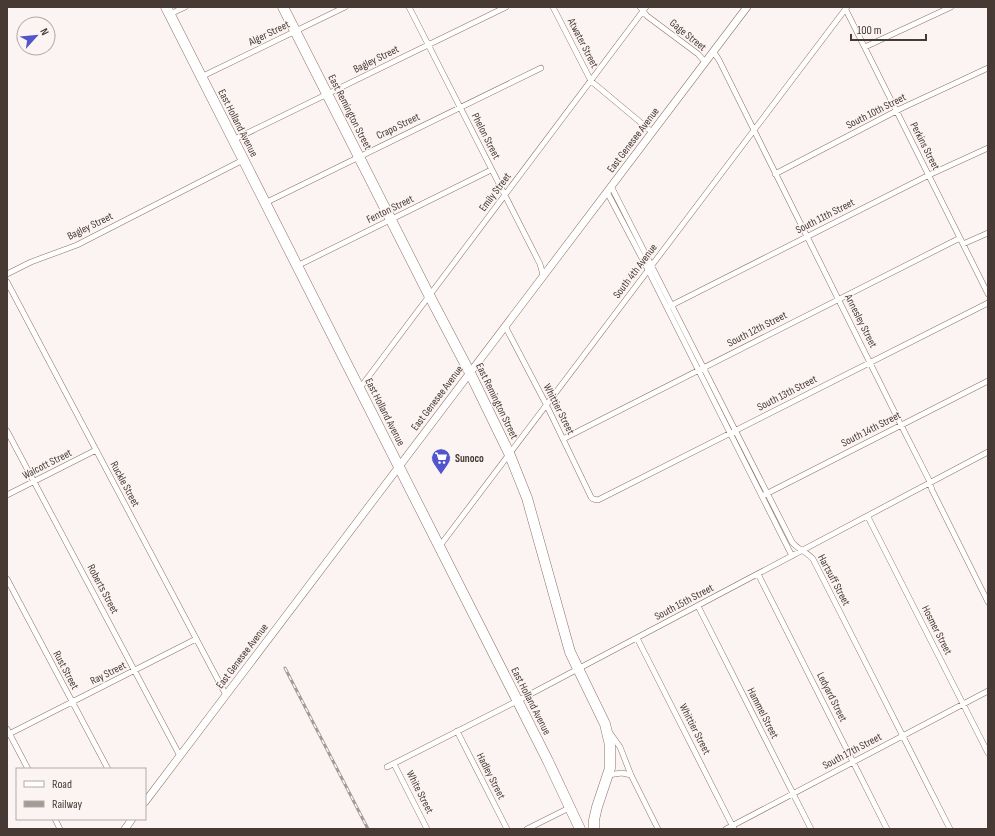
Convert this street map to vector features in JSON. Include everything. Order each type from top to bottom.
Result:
[{"type":"highway","name":"East Remington Street","points":[[283,7],[470,373],[509,453],[527,498],[561,624],[578,670],[605,724],[609,738],[611,753],[608,775],[597,807],[594,820],[594,829]]},
{"type":"highway","name":"East Holland Avenue","points":[[168,11],[548,760],[580,829]]},
{"type":"main road","name":"East Genesee Avenue","points":[[146,801],[747,7]]},
{"type":"main road","points":[[124,829],[131,820]]},
{"type":"street","points":[[168,11],[185,7]]},
{"type":"street","name":"Alger Street","points":[[202,77],[345,7]]},
{"type":"street","name":"Phelon Street","points":[[409,7],[540,264],[543,276]]},
{"type":"street","name":"Bagley Street","points":[[233,140],[506,7]]},
{"type":"street","name":"Atwater Street","points":[[553,7],[590,81],[652,132]]},
{"type":"street","points":[[865,47],[951,7]]},
{"type":"street","name":"Perkins Street","points":[[845,8],[988,294]]},
{"type":"street","name":"South 4th Avenue","points":[[439,547],[845,8]]},
{"type":"street","name":"Emily Street","points":[[359,389],[643,9]]},
{"type":"street","name":"Gage Street","points":[[643,9],[698,54],[705,62]]},
{"type":"street","name":"Annesley Street","points":[[713,51],[719,60],[902,425],[988,602]]},
{"type":"street","name":"Crapo Street","points":[[265,203],[541,68]]},
{"type":"street","name":"South 10th Street","points":[[775,174],[897,111],[988,68]]},
{"type":"street","name":"South 11th Street","points":[[672,304],[929,175],[988,148]]},
{"type":"street","name":"Bagley Street","points":[[7,274],[31,262],[77,244],[243,160]]},
{"type":"street","name":"Fenton Street","points":[[297,266],[492,170]]},
{"type":"street","name":"Hartsuff Street","points":[[612,186],[704,367],[733,432]]},
{"type":"street","name":"Hartsuff Street","points":[[607,192],[698,370],[733,432],[765,494],[795,547],[808,554],[813,559],[950,829]]},
{"type":"street","points":[[963,244],[988,232]]},
{"type":"street","name":"South 12th Street","points":[[563,439],[960,238]]},
{"type":"street","name":"Ruckle Street","points":[[7,282],[226,695]]},
{"type":"street","name":"South 13th Street","points":[[595,500],[988,303]]},
{"type":"street","points":[[667,307],[672,304]]},
{"type":"street","name":"Whittier Street","points":[[505,326],[546,404],[591,497],[595,500]]},
{"type":"street","name":"South 14th Street","points":[[765,494],[988,381]]},
{"type":"street","name":"Roberts Street","points":[[7,431],[180,756]]},
{"type":"street","name":"Walcott Street","points":[[7,495],[96,450]]},
{"type":"street","name":"South 15th Street","points":[[387,767],[578,670],[988,452]]},
{"type":"street","name":"Hartsuff Street","points":[[765,494],[792,556]]},
{"type":"street","name":"Hosmer Street","points":[[868,517],[988,753]]},
{"type":"street","name":"Ledyard Street","points":[[758,574],[887,829]]},
{"type":"street","name":"Rust Street","points":[[7,580],[107,768]]},
{"type":"street","name":"Hammel Street","points":[[698,606],[811,829]]},
{"type":"street","name":"Whittier Street","points":[[637,638],[734,827]]},
{"type":"street","name":"Ray Street","points":[[8,733],[196,639]]},
{"type":"street","name":"South 17th Street","points":[[726,829],[734,827],[793,794],[988,691]]},
{"type":"street","points":[[605,724],[620,747],[631,776],[658,829]]},
{"type":"street","name":"Hadley Street","points":[[457,731],[507,829]]},
{"type":"street","points":[[8,733],[27,768]]},
{"type":"street","name":"White Street","points":[[394,764],[427,829]]},
{"type":"street","points":[[608,775],[622,773],[631,776]]},
{"type":"street","points":[[527,829],[570,808]]},
{"type":"street","points":[[56,820],[60,829]]},
{"type":"railway","points":[[285,668],[368,829]]},
{"type":"place","name":"Sunoco","points":[[441,475]]}]
